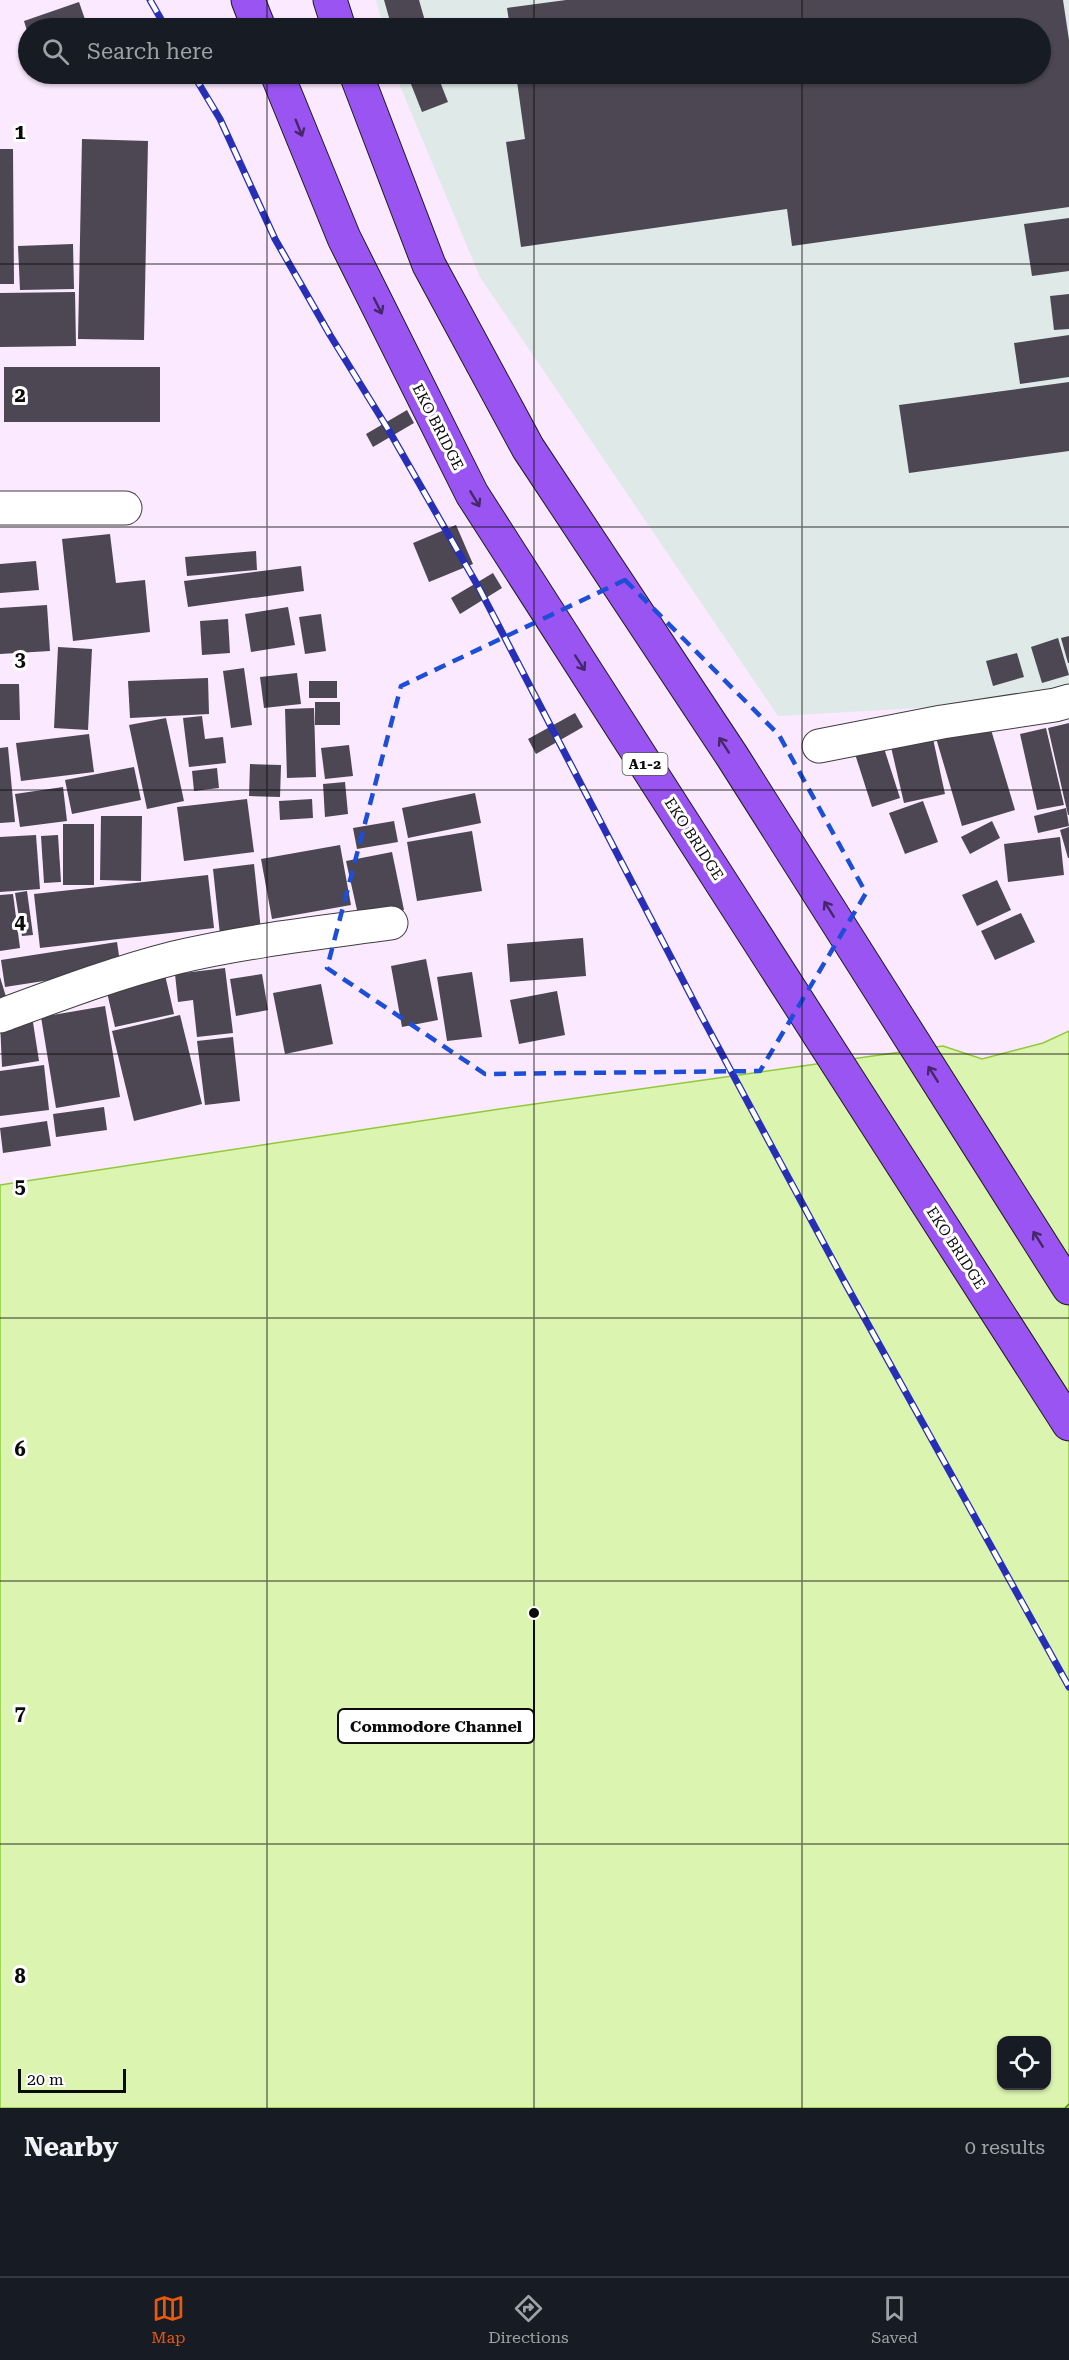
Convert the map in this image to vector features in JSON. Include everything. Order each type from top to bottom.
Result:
[{"type":"highway","points":[[248,0],[255,18]]},
{"type":"highway","points":[[330,0],[336,18]]},
{"type":"highway","name":"EKO BRIDGE","points":[[281,84],[344,238],[472,494],[1069,1424]]},
{"type":"highway","points":[[360,84],[429,265],[528,448],[732,756],[1069,1288]]},
{"type":"street","points":[[0,508],[125,508]]},
{"type":"street","points":[[819,746],[942,722],[1069,701]]},
{"type":"street","points":[[0,1016],[83,986],[172,959],[245,942],[391,923]]},
{"type":"highlighted area","points":[[625,580],[779,735],[866,893],[760,1071],[485,1074],[327,968],[401,686]]},
{"type":"shaded area","points":[[376,0],[1069,0],[1069,686],[1007,703],[778,716],[480,277],[399,84],[1051,84],[1051,18],[381,18]]},
{"type":"shaded area","points":[[1069,1031],[1069,2108],[0,2108],[0,1185],[493,1110],[943,1046],[982,1059],[1043,1043]]},
{"type":"building","points":[[384,0],[419,0],[424,18],[389,18]]},
{"type":"building","points":[[566,0],[1063,0],[1069,40],[1069,207],[792,246],[787,209],[521,247],[506,142],[525,139],[517,84],[1051,84],[1051,18],[508,18],[507,8]]},
{"type":"building","points":[[79,2],[85,18],[33,18]]},
{"type":"building","points":[[411,84],[441,84],[448,102],[422,112]]},
{"type":"building","points":[[82,139],[148,141],[144,340],[78,339]]},
{"type":"building","points":[[0,149],[13,149],[14,284],[0,284]]},
{"type":"building","points":[[1069,218],[1069,271],[1032,276],[1024,224]]},
{"type":"building","points":[[73,244],[74,289],[20,290],[18,246]]},
{"type":"building","points":[[75,292],[76,346],[0,347],[0,293]]},
{"type":"building","points":[[1069,294],[1069,329],[1054,330],[1050,296]]},
{"type":"building","points":[[1069,335],[1069,377],[1020,384],[1014,343]]},
{"type":"building","points":[[4,367],[160,367],[160,422],[4,422]]},
{"type":"building","points":[[1069,382],[1069,451],[909,473],[899,405]]},
{"type":"building","points":[[407,410],[414,423],[373,447],[366,434]]},
{"type":"building","points":[[456,525],[473,564],[429,582],[413,543]]},
{"type":"building","points":[[110,534],[116,583],[145,580],[150,632],[73,641],[62,539]]},
{"type":"building","points":[[256,551],[257,570],[187,576],[185,557]]},
{"type":"building","points":[[36,561],[39,590],[0,593],[0,564]]},
{"type":"building","points":[[301,566],[304,591],[188,607],[184,581]]},
{"type":"building","points":[[493,573],[502,588],[460,614],[451,598]]},
{"type":"building","points":[[47,605],[50,651],[0,654],[0,608]]},
{"type":"building","points":[[288,607],[295,645],[251,652],[245,614]]},
{"type":"building","points":[[321,614],[326,651],[305,654],[299,617]]},
{"type":"building","points":[[228,619],[230,653],[202,655],[200,621]]},
{"type":"building","points":[[1069,636],[1069,663],[1068,663],[1061,638]]},
{"type":"building","points":[[1058,638],[1069,675],[1042,683],[1031,647]]},
{"type":"building","points":[[58,647],[92,649],[88,730],[54,728]]},
{"type":"building","points":[[1017,653],[1024,677],[993,686],[986,661]]},
{"type":"building","points":[[244,668],[252,725],[231,728],[223,671]]},
{"type":"building","points":[[297,673],[301,704],[264,708],[260,677]]},
{"type":"building","points":[[208,678],[209,714],[130,718],[128,681]]},
{"type":"building","points":[[309,681],[337,681],[337,698],[309,698]]},
{"type":"building","points":[[0,684],[19,684],[20,720],[0,720]]},
{"type":"building","points":[[315,702],[340,702],[340,725],[315,725]]},
{"type":"building","points":[[314,708],[316,777],[287,778],[285,709]]},
{"type":"building","points":[[575,713],[583,727],[536,754],[528,739]]},
{"type":"building","points":[[202,716],[205,739],[223,737],[226,763],[189,767],[183,718]]},
{"type":"building","points":[[166,718],[184,801],[147,809],[129,725]]},
{"type":"building","points":[[989,723],[1015,810],[962,826],[936,738]]},
{"type":"building","points":[[1069,723],[1069,815],[1068,815],[1048,728]]},
{"type":"building","points":[[930,725],[945,794],[904,803],[888,734]]},
{"type":"building","points":[[1046,728],[1064,805],[1037,810],[1020,734]]},
{"type":"building","points":[[89,734],[94,772],[21,781],[16,743]]},
{"type":"building","points":[[349,745],[353,776],[325,779],[321,748]]},
{"type":"building","points":[[883,745],[900,798],[872,807],[855,754]]},
{"type":"building","points":[[8,747],[15,822],[0,823],[0,748]]},
{"type":"building","points":[[250,764],[281,765],[280,797],[249,796]]},
{"type":"building","points":[[134,767],[141,800],[72,814],[65,780]]},
{"type":"building","points":[[217,768],[219,788],[194,791],[192,771]]},
{"type":"building","points":[[345,782],[348,814],[325,817],[323,784]]},
{"type":"building","points":[[63,787],[67,821],[20,827],[15,794]]},
{"type":"building","points":[[475,793],[481,823],[408,838],[402,808]]},
{"type":"building","points":[[247,799],[254,852],[184,861],[177,807]]},
{"type":"building","points":[[312,799],[313,818],[280,820],[279,801]]},
{"type":"building","points":[[923,801],[938,842],[905,854],[889,813]]},
{"type":"building","points":[[1066,808],[1069,826],[1038,833],[1034,816]]},
{"type":"building","points":[[101,816],[142,816],[141,881],[100,880]]},
{"type":"building","points":[[394,821],[398,842],[357,849],[353,828]]},
{"type":"building","points":[[992,821],[1000,838],[970,854],[961,837]]},
{"type":"building","points":[[63,824],[94,824],[94,885],[63,885]]},
{"type":"building","points":[[1069,827],[1069,858],[1068,858],[1060,830]]},
{"type":"building","points":[[472,831],[482,891],[417,901],[407,842]]},
{"type":"building","points":[[36,835],[40,889],[0,892],[0,837]]},
{"type":"building","points":[[58,835],[61,882],[44,883],[41,836]]},
{"type":"building","points":[[1060,837],[1064,875],[1008,882],[1004,844]]},
{"type":"building","points":[[340,845],[351,905],[272,919],[261,859]]},
{"type":"building","points":[[392,852],[404,910],[359,919],[346,861]]},
{"type":"building","points":[[254,864],[262,940],[221,944],[213,869]]},
{"type":"building","points":[[208,875],[214,928],[40,948],[34,894]]},
{"type":"building","points":[[997,880],[1011,910],[977,926],[962,895]]},
{"type":"building","points":[[27,891],[33,935],[22,936],[15,893]]},
{"type":"building","points":[[13,894],[20,948],[0,951],[0,895]]},
{"type":"building","points":[[1021,913],[1035,942],[995,960],[981,931]]},
{"type":"building","points":[[583,938],[586,976],[510,982],[507,944]]},
{"type":"building","points":[[117,942],[121,969],[5,987],[1,960]]},
{"type":"building","points":[[426,959],[438,1020],[402,1027],[391,966]]},
{"type":"building","points":[[225,968],[233,1033],[197,1037],[193,1000],[178,1002],[175,974]]},
{"type":"building","points":[[472,972],[482,1037],[447,1041],[437,977]]},
{"type":"building","points":[[262,974],[268,1010],[236,1016],[230,979]]},
{"type":"building","points":[[165,975],[174,1014],[115,1027],[106,988]]},
{"type":"building","points":[[0,977],[7,1000],[0,1002]]},
{"type":"building","points":[[321,984],[333,1044],[285,1054],[273,993]]},
{"type":"building","points":[[557,991],[565,1035],[519,1044],[510,1000]]},
{"type":"building","points":[[105,1006],[120,1097],[56,1108],[41,1017]]},
{"type":"building","points":[[180,1015],[202,1104],[134,1121],[112,1031]]},
{"type":"building","points":[[32,1016],[39,1061],[2,1067],[0,1021]]},
{"type":"building","points":[[233,1037],[240,1101],[205,1105],[197,1041]]},
{"type":"building","points":[[44,1065],[49,1110],[0,1116],[0,1071]]},
{"type":"building","points":[[104,1107],[107,1130],[56,1137],[53,1114]]},
{"type":"building","points":[[47,1121],[51,1146],[3,1153],[0,1128]]},
{"type":"ferry route","points":[[1065,2108],[1069,2104]]},
{"type":"railway","points":[[150,0],[160,18]]},
{"type":"railway","points":[[199,84],[220,119],[275,239],[479,588],[702,1017],[844,1281],[1069,1687]]},
{"type":"place","name":"Commodore Channel","points":[[534,1613]]}]
